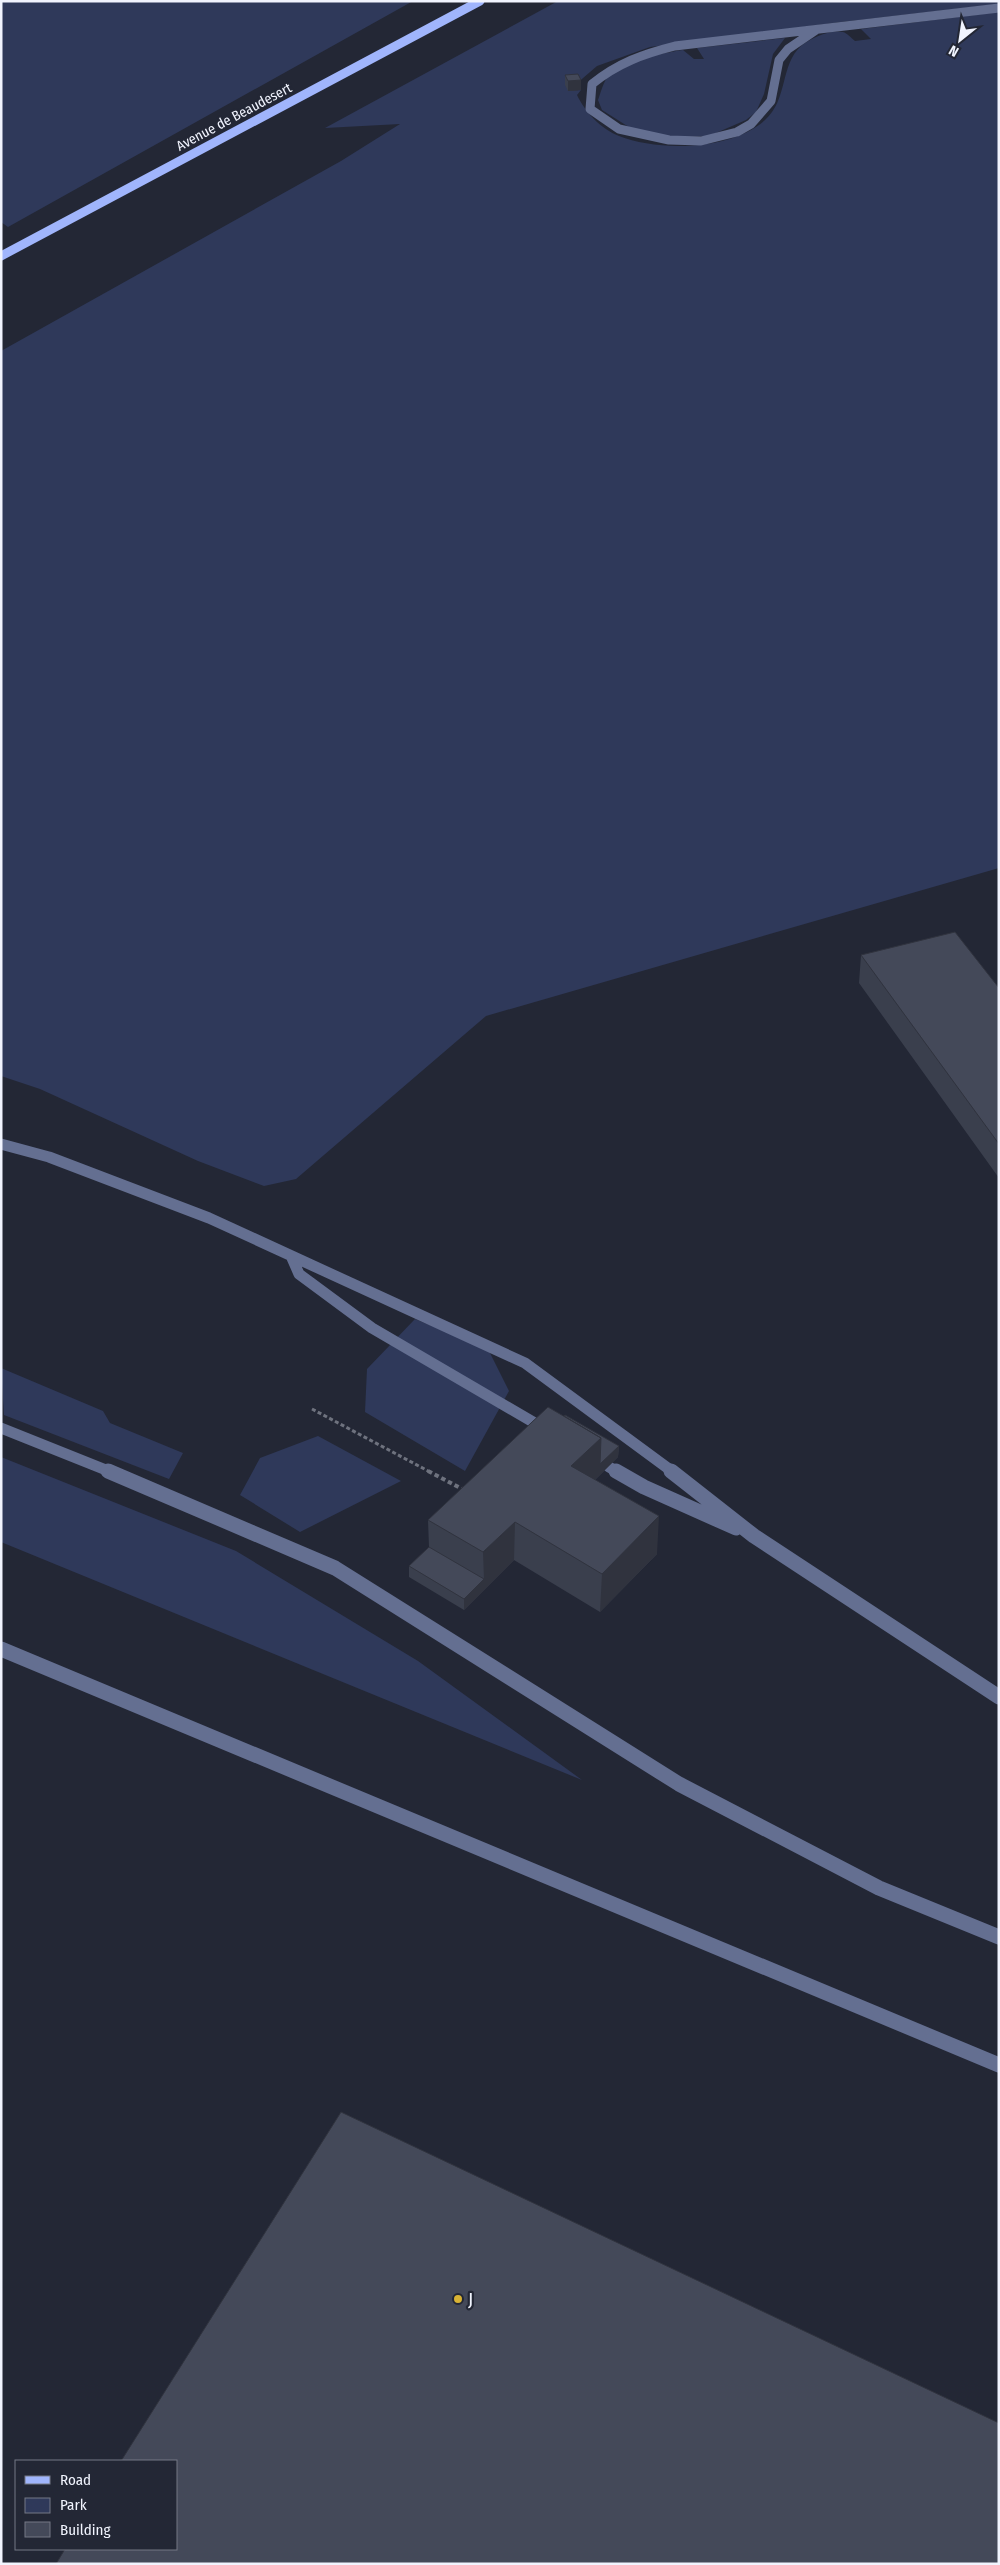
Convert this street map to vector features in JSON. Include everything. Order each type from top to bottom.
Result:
[{"type":"main road","name":"Avenue de Beaudesert","points":[[1,256],[480,1]]},
{"type":"lane","points":[[816,30],[800,39],[783,54],[779,60],[771,101],[752,124],[737,132],[700,141],[669,140],[619,129],[590,109],[592,84],[612,67],[630,58],[675,46],[999,8]]},
{"type":"lane","points":[[1,1144],[48,1157],[158,1196],[525,1363],[673,1472],[754,1536],[999,1697]]},
{"type":"lane","points":[[292,1258],[299,1274],[372,1328],[556,1436]]},
{"type":"lane","points":[[1,1428],[176,1498],[335,1568],[679,1784],[879,1888],[999,1937]]},
{"type":"lane","points":[[609,1466],[644,1487],[754,1536]]},
{"type":"lane","points":[[1,1649],[999,2065]]},
{"type":"path","points":[[312,1409],[470,1493]]},
{"type":"green space","points":[[1,1],[413,1],[8,227],[1,222]]},
{"type":"green space","points":[[558,1],[999,1],[999,4],[650,47],[597,66],[568,91],[581,90],[577,95],[584,108],[606,129],[619,136],[635,141],[674,146],[715,142],[751,130],[765,120],[777,103],[786,72],[794,54],[801,46],[815,37],[838,31],[855,41],[871,39],[861,29],[999,12],[999,868],[486,1016],[296,1179],[264,1186],[198,1161],[40,1089],[1,1076],[1,351],[341,161],[400,124],[325,128]]},
{"type":"green space","points":[[785,38],[773,54],[764,94],[756,112],[746,120],[709,136],[670,137],[632,129],[602,110],[598,100],[609,75],[623,65],[633,61],[683,50],[694,59],[704,59],[697,48]]},
{"type":"green space","points":[[415,1319],[488,1349],[509,1391],[465,1471],[365,1412],[367,1369]]},
{"type":"green space","points":[[1,1368],[103,1411],[110,1423],[183,1453],[169,1479],[4,1415]]},
{"type":"green space","points":[[318,1436],[401,1481],[300,1532],[240,1495],[260,1458]]},
{"type":"green space","points":[[1,1457],[236,1551],[418,1661],[582,1780],[1,1542]]},
{"type":"building","points":[[578,74],[581,80],[568,81],[565,75]]},
{"type":"building","points":[[955,932],[999,988],[999,1144],[861,955]]},
{"type":"building","points":[[548,1407],[601,1438],[571,1466],[659,1516],[602,1574],[515,1522],[483,1552],[428,1520]]},
{"type":"building","points":[[565,1415],[619,1446],[600,1464],[601,1438]]},
{"type":"building","points":[[429,1547],[484,1579],[464,1599],[409,1566]]},
{"type":"building","name":"J","points":[[341,2112],[999,2423],[999,2564],[56,2564],[64,2550],[178,2550],[178,2460],[122,2460]]},
{"type":"place","name":"J","points":[[458,2299]]}]
